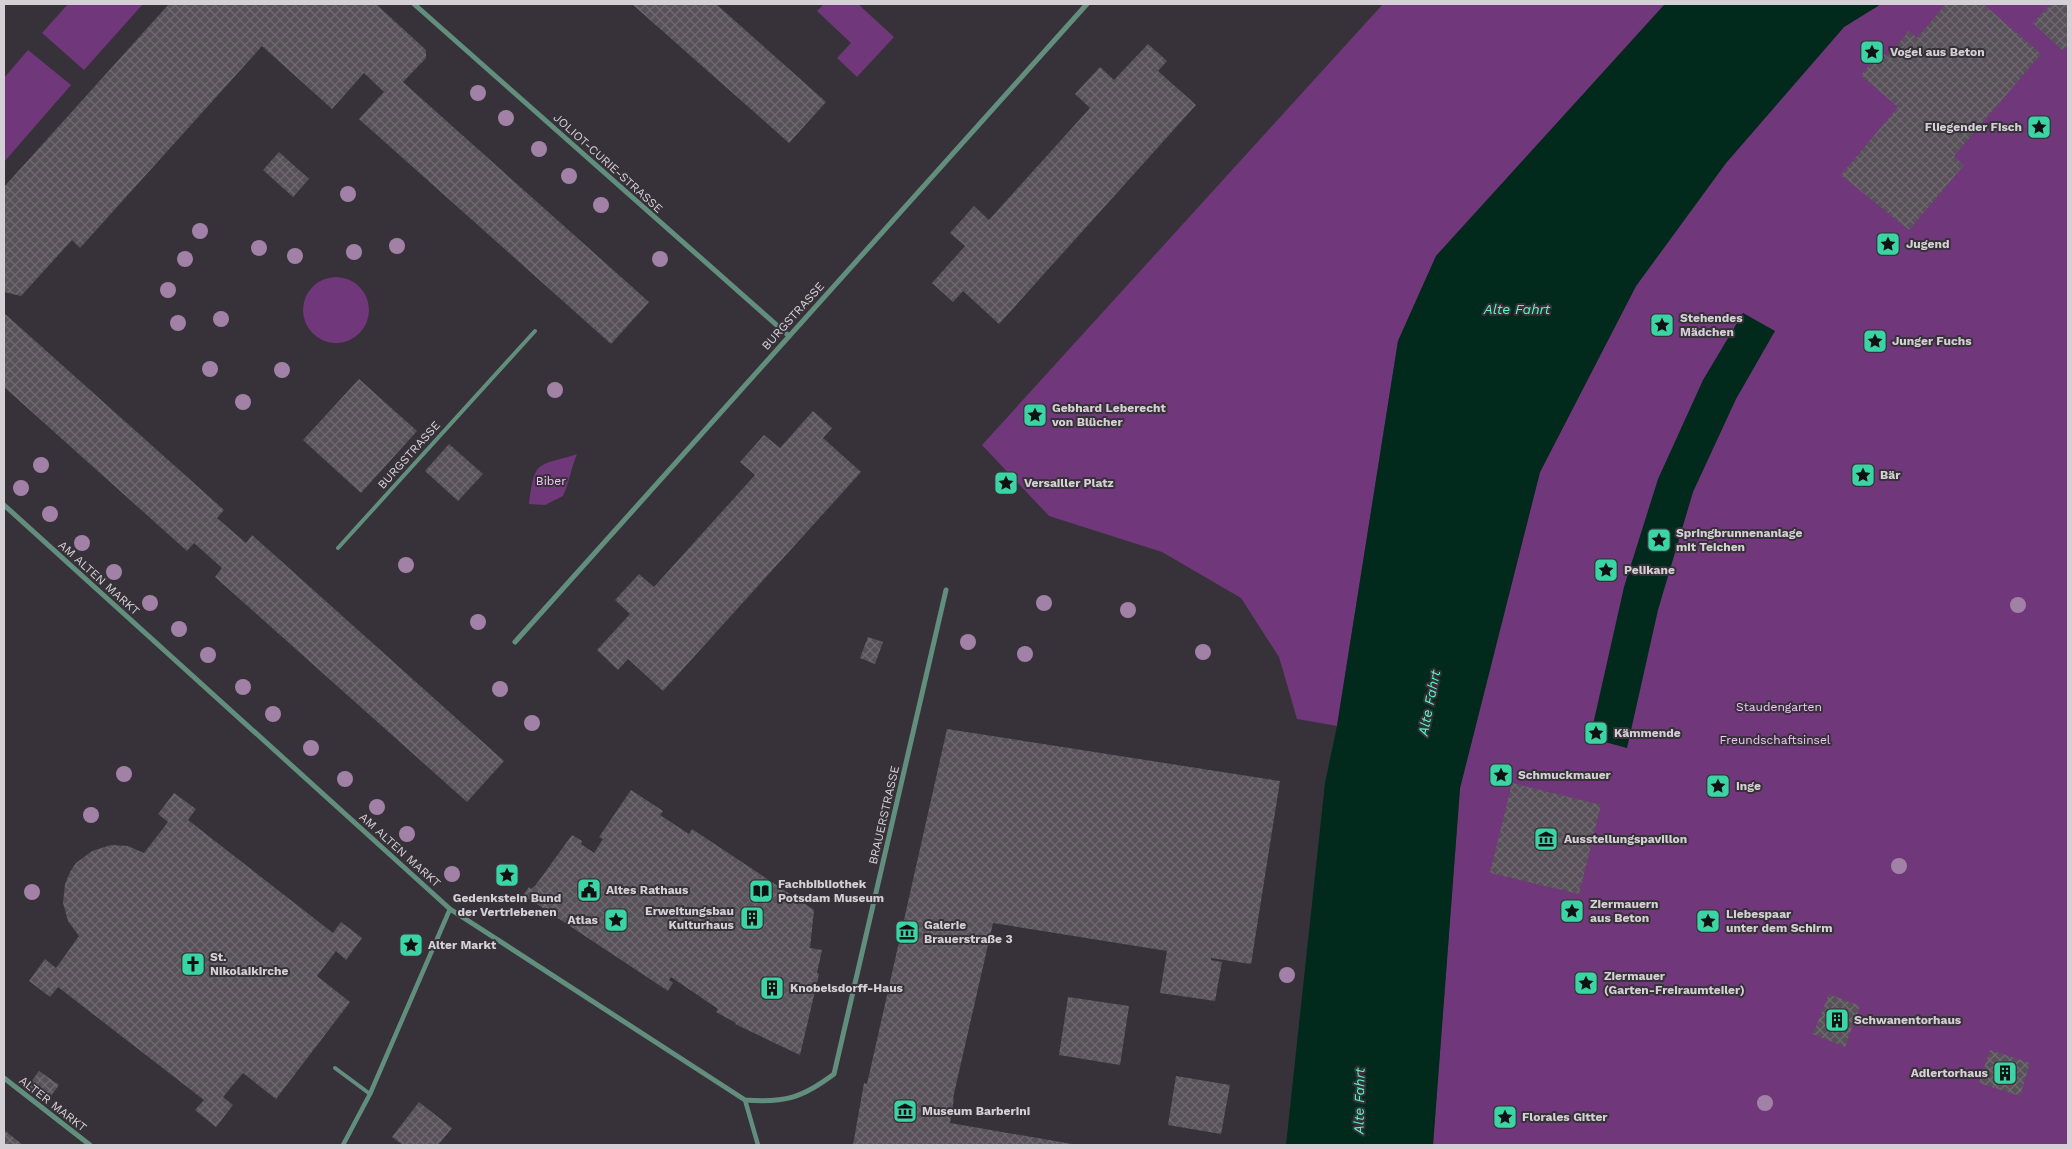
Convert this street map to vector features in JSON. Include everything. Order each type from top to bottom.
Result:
[{"type":"street","name":"JOLIOT-CURIE-STRASSE","points":[[414,4],[789,336]]},
{"type":"street","name":"BURGSTRASSE","points":[[515,642],[1087,4]]},
{"type":"street","name":"AM ALTEN MARKT","points":[[4,505],[450,909],[745,1100],[769,1102],[793,1098],[815,1089],[834,1074]]},
{"type":"street","name":"BRAUERSTRASSE","points":[[834,1074],[946,590]]},
{"type":"street","points":[[343,1145],[370,1094],[450,909]]},
{"type":"street","name":"ALTER MARKT","points":[[4,1078],[90,1145]]},
{"type":"street","points":[[745,1100],[758,1145]]},
{"type":"lane","name":"BURGSTRASSE","points":[[338,548],[535,331]]},
{"type":"lane","points":[[336,1068],[370,1094]]},
{"type":"green space","points":[[68,4],[143,4],[84,70],[42,33]]},
{"type":"green space","points":[[824,4],[858,4],[894,37],[857,77],[837,58],[851,43],[817,11]]},
{"type":"green space","points":[[1383,4],[1665,4],[1436,256],[1398,341],[1337,726],[1297,719],[1279,657],[1241,598],[1162,552],[1049,516],[982,445]]},
{"type":"green space","name":"Freundschaftsinsel","points":[[1881,4],[2068,4],[2068,1145],[1433,1145],[1460,788],[1540,472],[1636,286],[1726,163],[1844,27]]},
{"type":"green space","points":[[28,50],[71,85],[4,162],[4,78]]},
{"type":"green space","points":[[329,277],[343,277],[355,282],[364,291],[369,303],[367,323],[360,334],[343,343],[329,343],[317,338],[308,329],[303,317],[303,303],[308,291],[317,282]]},
{"type":"green space","name":"Biber","points":[[577,454],[563,496],[545,505],[529,504],[536,471],[546,463]]},
{"type":"water","name":"Alte Fahrt","points":[[1665,4],[1881,4],[1844,27],[1726,163],[1636,286],[1540,472],[1460,788],[1433,1145],[1286,1145],[1325,783],[1337,726],[1398,341],[1436,256]]},
{"type":"water","name":"Springbrunnenanlage mit Teichen","points":[[1743,313],[1775,331],[1736,399],[1693,492],[1658,610],[1627,748],[1590,738],[1624,587],[1658,479],[1703,380]]},
{"type":"building","points":[[169,4],[376,4],[426,50],[426,58],[403,82],[649,302],[611,344],[359,119],[384,92],[364,73],[332,109],[262,46],[80,248],[72,240],[21,296],[4,292],[4,187]]},
{"type":"building","points":[[632,4],[716,4],[826,102],[789,143]]},
{"type":"building","points":[[1946,4],[1983,4],[2041,54],[1954,156],[1964,165],[1909,230],[1841,175],[1898,107],[1861,75],[1881,51],[1887,57],[1909,31],[1917,38]]},
{"type":"building","points":[[2051,4],[2068,4],[2068,45],[2063,51],[2033,23]]},
{"type":"building","points":[[1148,44],[1167,61],[1158,71],[1196,105],[999,324],[963,291],[953,302],[932,283],[965,246],[950,233],[974,206],[989,220],[1090,108],[1075,94],[1100,67],[1114,80]]},
{"type":"building","points":[[279,152],[309,179],[293,197],[263,170]]},
{"type":"building","points":[[4,313],[224,510],[217,518],[246,543],[252,535],[504,761],[467,802],[215,577],[222,568],[194,543],[187,551],[4,387]]},
{"type":"building","points":[[359,379],[417,431],[361,493],[303,440]]},
{"type":"building","points":[[813,411],[832,428],[823,438],[861,472],[663,691],[628,659],[618,670],[597,650],[630,614],[615,600],[639,574],[654,587],[755,475],[740,462],[764,435],[780,448]]},
{"type":"building","points":[[449,444],[483,474],[458,501],[425,471]]},
{"type":"building","points":[[868,637],[883,642],[875,664],[860,658]]},
{"type":"building","points":[[947,729],[1280,781],[1251,964],[1211,958],[1211,960],[1222,962],[1215,1001],[1160,993],[1167,951],[993,923],[953,1098],[950,1123],[1078,1145],[853,1145],[864,1083],[867,1084]]},
{"type":"building","name":"Ausstellungspavillon","points":[[1512,783],[1601,805],[1579,894],[1490,873]]},
{"type":"building","points":[[631,790],[663,811],[660,815],[689,834],[692,829],[814,910],[810,948],[822,950],[817,973],[819,974],[800,1055],[735,1024],[716,1012],[718,1009],[671,977],[669,980],[673,983],[668,991],[523,895],[529,887],[531,889],[535,886],[572,835],[582,841],[581,844],[594,853],[603,839],[599,837]]},
{"type":"building","name":"St. Nikolaikirche","points":[[174,793],[196,809],[188,820],[333,933],[341,922],[362,938],[346,960],[336,951],[317,976],[350,1002],[276,1099],[243,1073],[223,1097],[233,1105],[216,1127],[195,1110],[204,1100],[58,987],[50,997],[29,981],[45,959],[56,968],[79,936],[68,921],[63,903],[65,884],[76,863],[92,851],[111,845],[128,846],[144,853],[168,822],[158,814]]},
{"type":"building","name":"Schwanentorhaus","points":[[1829,994],[1860,1006],[1845,1047],[1813,1034]]},
{"type":"building","points":[[1068,997],[1129,1006],[1120,1065],[1059,1055]]},
{"type":"building","name":"Adlertorhaus","points":[[1990,1050],[2030,1063],[2020,1096],[1979,1083]]},
{"type":"building","points":[[39,1071],[59,1085],[48,1100],[28,1086]]},
{"type":"building","points":[[1176,1076],[1230,1085],[1221,1134],[1168,1125]]},
{"type":"building","points":[[419,1102],[452,1128],[438,1145],[403,1145],[392,1137]]},
{"type":"building","points":[[4,1130],[23,1145],[4,1145]]},
{"type":"place","name":"Vogel aus Beton","points":[[1872,52]]},
{"type":"place","name":"Fliegender Fisch","points":[[2039,127]]},
{"type":"place","name":"Jugend","points":[[1888,244]]},
{"type":"place","name":"Stehendes Mädchen","points":[[1662,325]]},
{"type":"place","name":"Junger Fuchs","points":[[1875,341]]},
{"type":"place","name":"Gebhard Leberecht von Blücher","points":[[1035,415]]},
{"type":"place","name":"Bär","points":[[1863,475]]},
{"type":"place","name":"Versailler Platz","points":[[1006,483]]},
{"type":"place","name":"Springbrunnenanlage mit Teichen","points":[[1659,540]]},
{"type":"place","name":"Pelikane","points":[[1606,570]]},
{"type":"place","name":"Kämmende","points":[[1596,733]]},
{"type":"place","name":"Schmuckmauer","points":[[1501,775]]},
{"type":"place","name":"Inge","points":[[1718,786]]},
{"type":"place","name":"Ausstellungspavillon","points":[[1546,839]]},
{"type":"place","name":"Gedenkstein Bund der Vertriebenen","points":[[507,875]]},
{"type":"place","name":"Altes Rathaus","points":[[589,890]]},
{"type":"place","name":"Fachbibliothek Potsdam Museum","points":[[761,891]]},
{"type":"place","name":"Ziermauern aus Beton","points":[[1572,911]]},
{"type":"place","name":"Erweitungsbau Kulturhaus","points":[[752,918]]},
{"type":"place","name":"Atlas","points":[[616,920]]},
{"type":"place","name":"Liebespaar unter dem Schirm","points":[[1708,921]]},
{"type":"place","name":"Galerie Brauerstraße 3","points":[[907,932]]},
{"type":"place","name":"Alter Markt","points":[[411,945]]},
{"type":"place","name":"St. Nikolaikirche","points":[[193,964]]},
{"type":"place","name":"Ziermauer (Garten-Freiraumteiler)","points":[[1586,983]]},
{"type":"place","name":"Knobelsdorff-Haus","points":[[772,988]]},
{"type":"place","name":"Schwanentorhaus","points":[[1837,1020]]},
{"type":"place","name":"Adlertorhaus","points":[[2005,1073]]},
{"type":"place","name":"Museum Barberini","points":[[905,1111]]},
{"type":"place","name":"Florales Gitter","points":[[1505,1117]]},
{"type":"park label","name":"Staudengarten","points":[[1779,707]]}]
